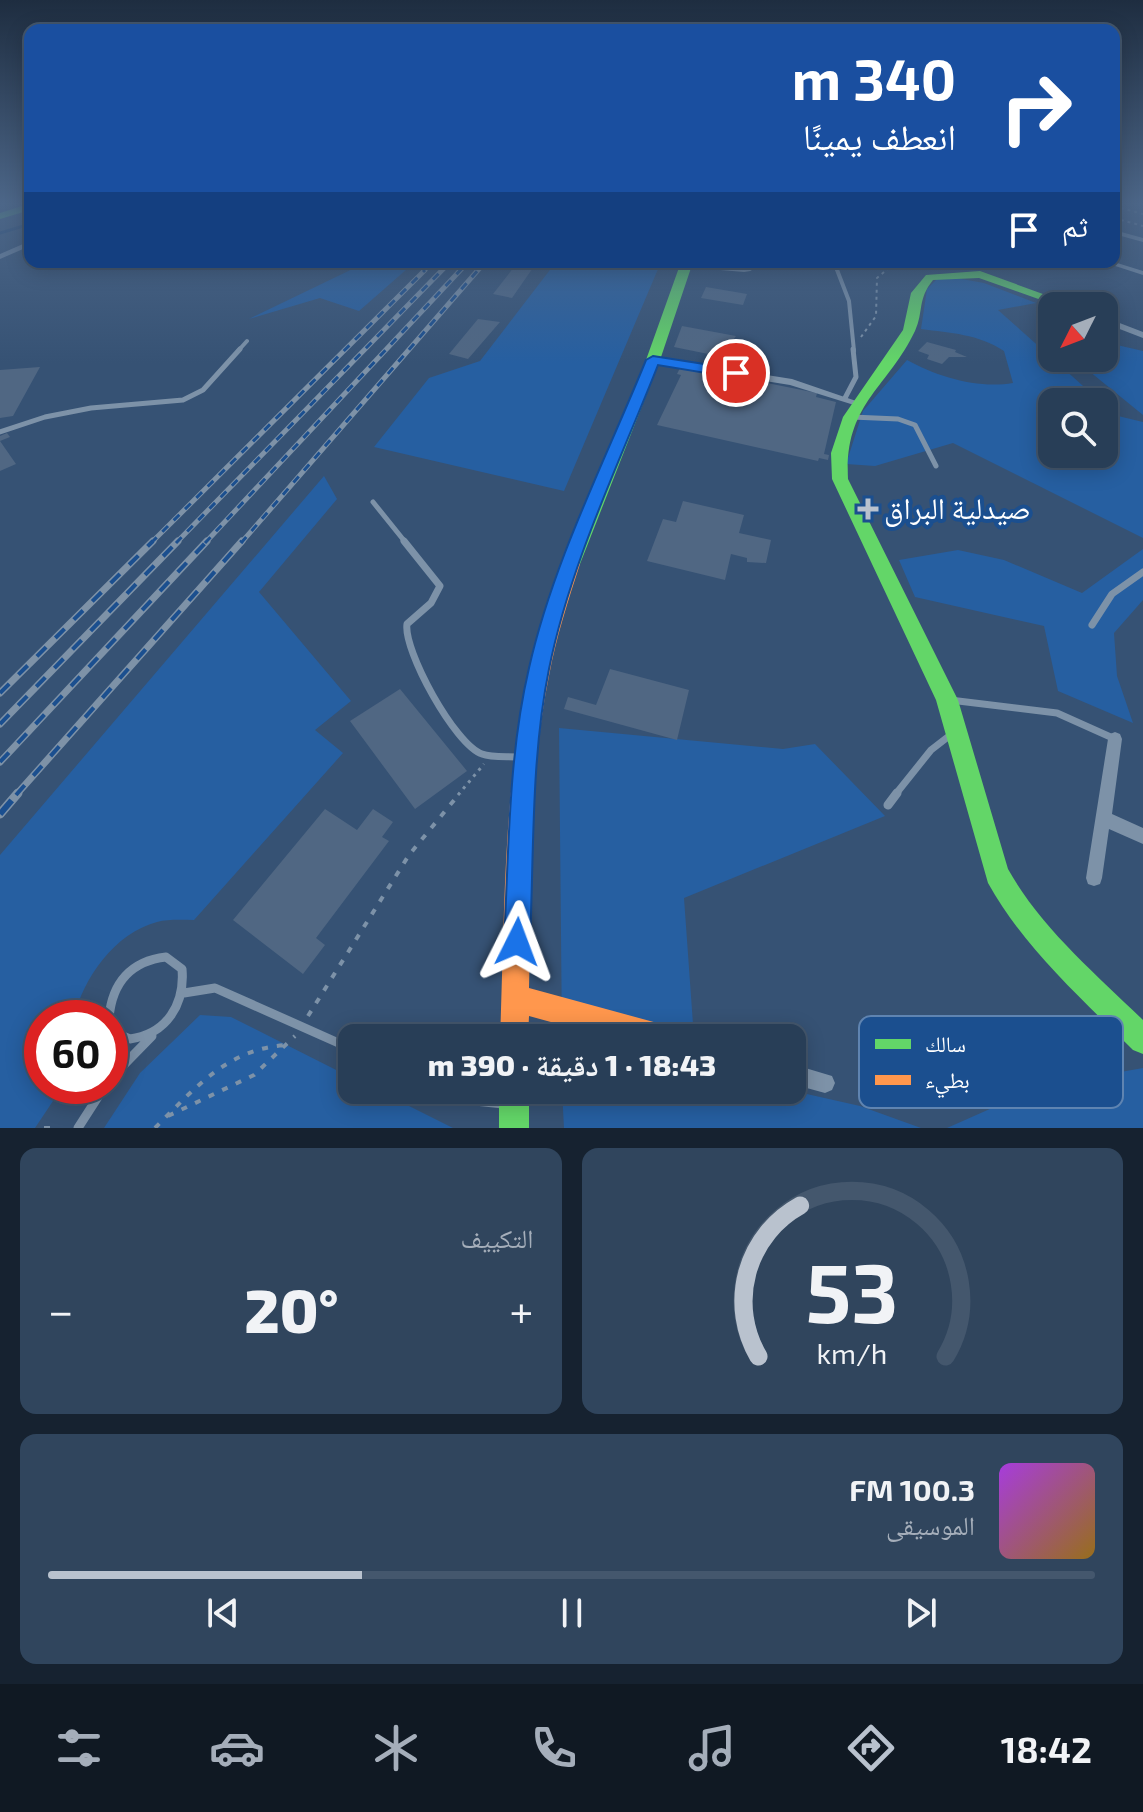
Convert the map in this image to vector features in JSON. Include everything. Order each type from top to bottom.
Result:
[{"type":"street","points":[[1120,266],[1143,273]]},
{"type":"street","points":[[514,1024],[528,728],[539,666],[564,581],[653,360],[686,268]]},
{"type":"street","points":[[1038,295],[980,274],[930,277],[917,293],[909,330],[851,406],[839,453],[840,479],[947,700],[987,845],[1012,901],[1056,954],[1119,1016]]},
{"type":"street","points":[[1118,325],[1143,335]]},
{"type":"street","points":[[653,360],[792,382],[851,406]]},
{"type":"street","points":[[1094,878],[1115,739]]},
{"type":"street","points":[[1103,818],[1143,836]]},
{"type":"street","points":[[514,998],[610,1024]]},
{"type":"street","points":[[1123,1020],[1143,1040]]},
{"type":"street","points":[[806,1078],[825,1083]]},
{"type":"street","points":[[514,1104],[514,1128]]},
{"type":"lane","points":[[725,268],[750,268]]},
{"type":"lane","points":[[836,268],[849,301],[856,382],[851,406],[914,423],[924,432],[936,466]]},
{"type":"lane","points":[[0,432],[45,417],[91,408],[183,400],[203,390],[247,341]]},
{"type":"lane","points":[[373,502],[440,586],[431,603],[406,622],[403,632],[408,647],[460,739],[481,754],[527,757]]},
{"type":"lane","points":[[1092,625],[1099,606],[1143,572]]},
{"type":"lane","points":[[947,700],[1025,704],[1094,727],[1115,739]]},
{"type":"lane","points":[[888,805],[931,750],[956,731]]},
{"type":"lane","points":[[112,1000],[113,991],[121,979],[143,961],[166,957],[182,969],[184,993],[179,1007],[128,1059]]},
{"type":"lane","points":[[184,993],[215,988],[338,1043]]},
{"type":"lane","points":[[128,1037],[131,1039],[158,1031]]},
{"type":"lane","points":[[78,1128],[93,1104]]},
{"type":"path","points":[[852,345],[868,331],[876,316],[877,278],[889,268]]},
{"type":"path","points":[[168,1116],[216,1097],[289,1045],[409,855],[492,755]]},
{"type":"path","points":[[155,1128],[230,1058],[262,1046],[289,1045]]},
{"type":"shaded area","points":[[355,268],[408,268],[359,311],[320,298],[249,319]]},
{"type":"shaded area","points":[[551,268],[658,268],[564,491],[374,447],[429,378],[480,361]]},
{"type":"shaded area","points":[[956,278],[984,283],[1036,303],[998,310],[1038,346],[1038,372],[1067,372],[1085,388],[1038,388],[1038,468],[1118,468],[1118,416],[1143,422],[1143,538],[953,443],[875,466],[846,464],[863,411],[907,360],[958,380],[986,384],[1013,383],[1004,351],[994,345],[954,333],[921,329],[927,289],[937,279]]},
{"type":"shaded area","points":[[1118,345],[1143,351],[1143,415],[1118,395],[1118,388],[1110,388],[1090,372],[1118,372]]},
{"type":"shaded area","points":[[324,476],[337,499],[259,592],[351,701],[315,730],[343,753],[194,920],[157,922],[128,936],[103,959],[79,1000],[24,1000],[24,1104],[51,1104],[35,1128],[0,1128],[0,855]]},
{"type":"shaded area","points":[[1143,549],[1143,600],[1114,633],[1117,676],[1133,723],[1058,691],[1044,626],[915,597],[899,560],[958,550],[1004,560],[1082,593]]},
{"type":"shaded area","points":[[559,728],[783,749],[815,744],[885,816],[684,898],[693,1024],[562,1024]]},
{"type":"shaded area","points":[[200,1015],[231,1017],[338,1071],[338,1104],[405,1104],[453,1128],[104,1128],[120,1104],[128,1104],[128,1091],[140,1073]]},
{"type":"shaded area","points":[[1143,1068],[1143,1128],[947,1128],[992,1108],[1123,1108],[1123,1072]]},
{"type":"shaded area","points":[[806,1094],[859,1106],[921,1128],[564,1128],[563,1104],[806,1104]]},
{"type":"building","points":[[513,268],[533,268],[512,298],[493,294]]},
{"type":"building","points":[[706,287],[747,294],[743,305],[701,298]]},
{"type":"building","points":[[478,319],[500,322],[468,359],[449,354]]},
{"type":"building","points":[[682,326],[736,336],[731,343],[719,343],[718,356],[674,347]]},
{"type":"building","points":[[927,342],[956,350],[967,357],[949,357],[942,364],[927,359],[929,355],[918,351]]},
{"type":"building","points":[[681,366],[817,393],[816,397],[836,402],[824,454],[829,455],[828,460],[819,458],[818,461],[657,425],[681,375],[677,374]]},
{"type":"building","points":[[40,367],[13,416],[0,418],[0,370]]},
{"type":"building","points":[[7,433],[10,437],[0,441],[0,436]]},
{"type":"building","points":[[0,441],[16,464],[0,471]]},
{"type":"building","points":[[683,501],[744,515],[739,533],[771,540],[766,563],[747,562],[747,558],[731,554],[725,580],[647,561],[663,519],[676,522]]},
{"type":"building","points":[[610,669],[689,690],[677,740],[564,709],[568,697],[596,705]]},
{"type":"building","points":[[400,689],[467,771],[415,809],[350,721]]},
{"type":"building","points":[[325,809],[357,830],[373,809],[393,822],[382,837],[389,841],[316,938],[325,945],[303,974],[233,920]]},
{"type":"railway","points":[[176,543],[444,268]]},
{"type":"railway","points":[[205,543],[462,268]]},
{"type":"railway","points":[[241,543],[480,268]]},
{"type":"railway","points":[[151,543],[425,270]]},
{"type":"railway","points":[[0,693],[153,541]]},
{"type":"railway","points":[[0,724],[178,541]]},
{"type":"railway","points":[[0,762],[207,541]]},
{"type":"railway","points":[[16,795],[242,541]]},
{"type":"railway","points":[[0,814],[18,793]]},
{"type":"traffic: fast","points":[[571,564],[653,360],[685,268]]},
{"type":"traffic: fast","points":[[1038,295],[980,274],[930,277],[917,293],[909,330],[850,417],[839,453],[840,479],[947,700],[997,874],[1012,901],[1056,954],[1119,1016]]},
{"type":"traffic: fast","points":[[1123,1020],[1143,1040]]},
{"type":"traffic: fast","points":[[514,1104],[514,1128]]},
{"type":"traffic: slow","points":[[514,1024],[519,858],[528,738],[552,620],[571,564]]},
{"type":"traffic: slow","points":[[514,998],[610,1024]]},
{"type":"place","name":"صيدلية البراق","points":[[868,509]]},
{"type":"route","points":[[517,942],[528,728],[539,666],[564,581],[653,360],[736,373]]}]
